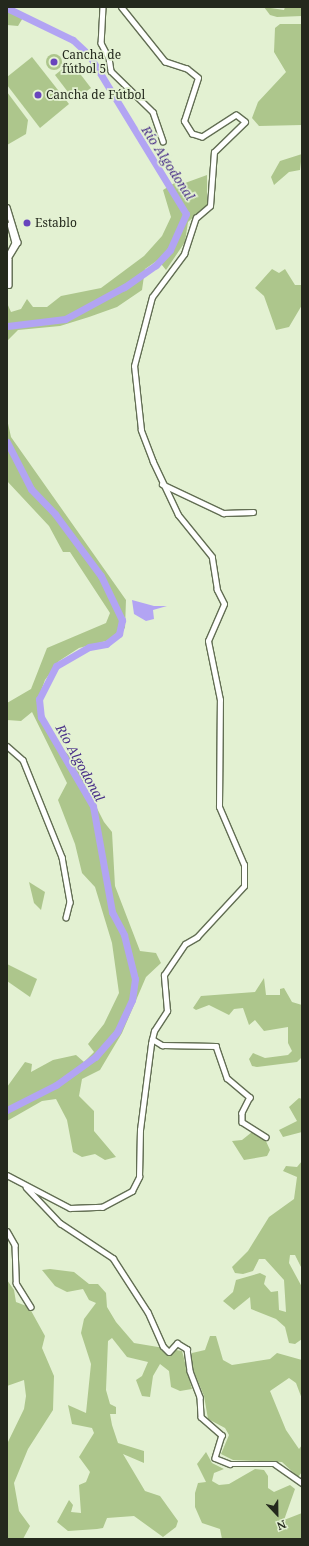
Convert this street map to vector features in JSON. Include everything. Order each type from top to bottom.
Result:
[{"type":"street","points":[[103,7],[101,43],[109,58],[111,71],[153,112],[163,141]]},
{"type":"street","points":[[26,1187],[38,1190],[61,1206],[78,1209],[117,1202],[132,1191],[139,1177],[140,1130],[152,1039],[167,1011],[164,983],[167,969],[185,944],[197,937],[241,890],[244,877],[238,846],[219,807],[220,700],[208,641],[224,604],[217,590],[212,557],[178,514],[162,484],[141,430],[135,395],[136,351],[152,297],[184,254],[196,218],[210,206],[214,152],[245,122],[236,115],[202,137],[192,134],[184,121],[198,78],[187,69],[165,62],[121,7]]},
{"type":"street","points":[[7,207],[18,242],[9,258]]},
{"type":"street","points":[[7,216],[15,242],[9,258],[9,285]]},
{"type":"street","points":[[162,484],[223,513],[252,512]]},
{"type":"street","points":[[7,746],[23,760],[62,857],[70,902],[66,918]]},
{"type":"street","points":[[152,1039],[162,1045],[216,1046],[227,1078],[250,1097],[242,1112],[242,1122],[266,1137]]},
{"type":"street","points":[[7,1175],[26,1187],[60,1223],[113,1258],[148,1312],[163,1346],[168,1352],[177,1343],[187,1349],[190,1371],[200,1397],[201,1417],[222,1435],[215,1458],[230,1464],[274,1464],[302,1483]]},
{"type":"street","points":[[7,1231],[15,1245],[16,1283],[31,1308]]},
{"type":"green space","points":[[264,7],[284,10],[285,7],[302,7],[302,16],[277,17],[270,15]]},
{"type":"green space","points":[[7,9],[24,16],[18,26],[7,25]]},
{"type":"green space","points":[[280,24],[302,24],[302,125],[259,126],[252,118],[258,102],[286,72],[274,52],[275,28]]},
{"type":"green space","name":"Cancha de fútbol 5","points":[[54,54],[60,56],[62,62],[60,68],[54,70],[48,68],[46,62],[48,56]]},
{"type":"green space","name":"Cancha de Fútbol","points":[[32,57],[69,104],[40,128],[7,85],[7,77]]},
{"type":"green space","points":[[71,62],[91,88],[74,100],[55,75]]},
{"type":"green space","points":[[7,92],[28,120],[26,134],[7,145]]},
{"type":"green space","points":[[302,154],[300,170],[289,172],[274,185],[271,177],[280,161]]},
{"type":"green space","points":[[207,175],[207,205],[188,222],[185,242],[166,270],[158,260],[145,269],[142,290],[117,307],[60,326],[18,330],[7,341],[7,303],[11,312],[21,309],[27,299],[33,307],[47,307],[61,296],[101,288],[144,256],[162,236],[171,217],[163,190],[181,179],[185,183]]},
{"type":"green space","points":[[272,269],[279,273],[285,269],[295,285],[301,285],[302,305],[289,327],[276,330],[264,296],[255,288]]},
{"type":"green space","points":[[7,419],[11,437],[126,600],[125,628],[110,640],[79,648],[59,661],[45,680],[38,699],[40,718],[53,741],[71,757],[104,822],[112,832],[115,886],[140,951],[156,953],[161,963],[146,977],[122,1033],[100,1070],[82,1079],[79,1096],[94,1111],[94,1131],[116,1157],[105,1160],[95,1154],[82,1157],[73,1152],[67,1120],[56,1099],[42,1101],[7,1121],[7,1087],[25,1062],[32,1064],[31,1072],[53,1060],[76,1055],[84,1062],[94,1052],[88,1044],[104,1024],[119,993],[112,943],[95,887],[82,873],[75,844],[58,800],[67,783],[32,712],[21,721],[7,720],[7,703],[31,689],[47,648],[106,623],[110,613],[70,552],[63,552],[49,526],[7,481]]},
{"type":"green space","points":[[29,882],[45,892],[41,910],[34,903]]},
{"type":"green space","points":[[7,964],[37,979],[30,997],[7,981]]},
{"type":"green space","points":[[264,978],[266,995],[280,995],[280,989],[284,988],[292,1002],[302,1005],[302,1057],[297,1062],[257,1067],[252,1066],[249,1059],[253,1053],[265,1058],[288,1055],[292,1051],[288,1043],[288,1027],[264,1031],[255,1020],[249,1025],[243,1008],[234,1009],[229,1015],[209,1005],[196,1010],[193,1008],[201,996],[255,992]]},
{"type":"green space","points":[[299,1098],[302,1099],[302,1132],[283,1137],[279,1130],[297,1121],[289,1107]]},
{"type":"green space","points":[[252,1132],[265,1139],[270,1150],[267,1156],[244,1160],[232,1141],[242,1140]]},
{"type":"green space","points":[[302,1161],[302,1269],[295,1255],[290,1255],[289,1263],[302,1287],[302,1339],[295,1344],[289,1343],[285,1327],[276,1319],[251,1309],[250,1297],[234,1310],[223,1301],[233,1292],[236,1280],[260,1273],[266,1276],[264,1284],[271,1292],[278,1291],[279,1310],[286,1312],[284,1280],[265,1259],[259,1259],[253,1271],[243,1274],[235,1273],[232,1267],[248,1251],[269,1217],[294,1199],[297,1177],[283,1171],[286,1166],[297,1167]]},
{"type":"green space","points":[[50,1269],[74,1272],[89,1284],[98,1284],[106,1293],[107,1307],[116,1322],[134,1343],[182,1351],[192,1389],[180,1391],[171,1387],[169,1371],[160,1364],[153,1376],[150,1397],[142,1396],[136,1380],[142,1376],[148,1362],[127,1357],[112,1338],[108,1341],[106,1390],[110,1404],[116,1407],[116,1414],[110,1414],[112,1425],[118,1443],[144,1451],[144,1463],[123,1454],[145,1491],[160,1496],[178,1521],[176,1527],[163,1537],[134,1516],[107,1518],[103,1528],[97,1529],[68,1531],[57,1522],[69,1500],[73,1505],[71,1512],[81,1513],[79,1485],[86,1482],[90,1472],[79,1457],[94,1433],[92,1428],[72,1424],[68,1405],[86,1413],[91,1364],[81,1333],[84,1319],[96,1303],[89,1300],[83,1289],[67,1292],[55,1286],[42,1270]]},
{"type":"green space","points":[[7,1280],[14,1290],[16,1302],[29,1307],[45,1336],[42,1348],[54,1376],[53,1410],[28,1449],[14,1483],[19,1511],[30,1526],[23,1539],[7,1539],[7,1444],[24,1409],[26,1396],[24,1380],[7,1386]]},
{"type":"green space","points":[[210,1336],[216,1336],[223,1360],[232,1365],[270,1359],[277,1353],[302,1360],[302,1399],[296,1383],[289,1378],[270,1391],[286,1430],[299,1449],[302,1445],[302,1472],[298,1477],[282,1462],[233,1460],[221,1454],[229,1435],[225,1428],[208,1419],[204,1396],[190,1362],[192,1353],[205,1350]]},
{"type":"green space","points":[[206,1452],[212,1463],[224,1469],[214,1473],[212,1481],[219,1485],[229,1484],[255,1469],[264,1470],[268,1476],[268,1488],[274,1492],[290,1485],[295,1489],[284,1520],[302,1513],[302,1539],[222,1539],[220,1529],[202,1523],[195,1507],[195,1493],[198,1483],[206,1482],[197,1464]]},
{"type":"shaded area","points":[[132,600],[154,606],[167,606],[153,610],[154,619],[146,621],[134,614]]},
{"type":"waterway","name":"Río Algodonal","points":[[7,8],[73,40],[89,55],[186,214],[170,250],[156,265],[124,287],[65,319],[7,326]]},
{"type":"waterway","name":"Río Algodonal","points":[[7,442],[31,489],[55,514],[101,576],[122,620],[119,634],[106,644],[89,647],[56,666],[39,699],[41,717],[93,806],[112,912],[124,935],[135,979],[132,1000],[117,1032],[95,1057],[56,1085],[7,1110]]},
{"type":"place","name":"Cancha de fútbol 5","points":[[54,62]]},
{"type":"place","name":"Cancha de Fútbol","points":[[38,95]]},
{"type":"place","name":"Establo","points":[[27,223]]}]
